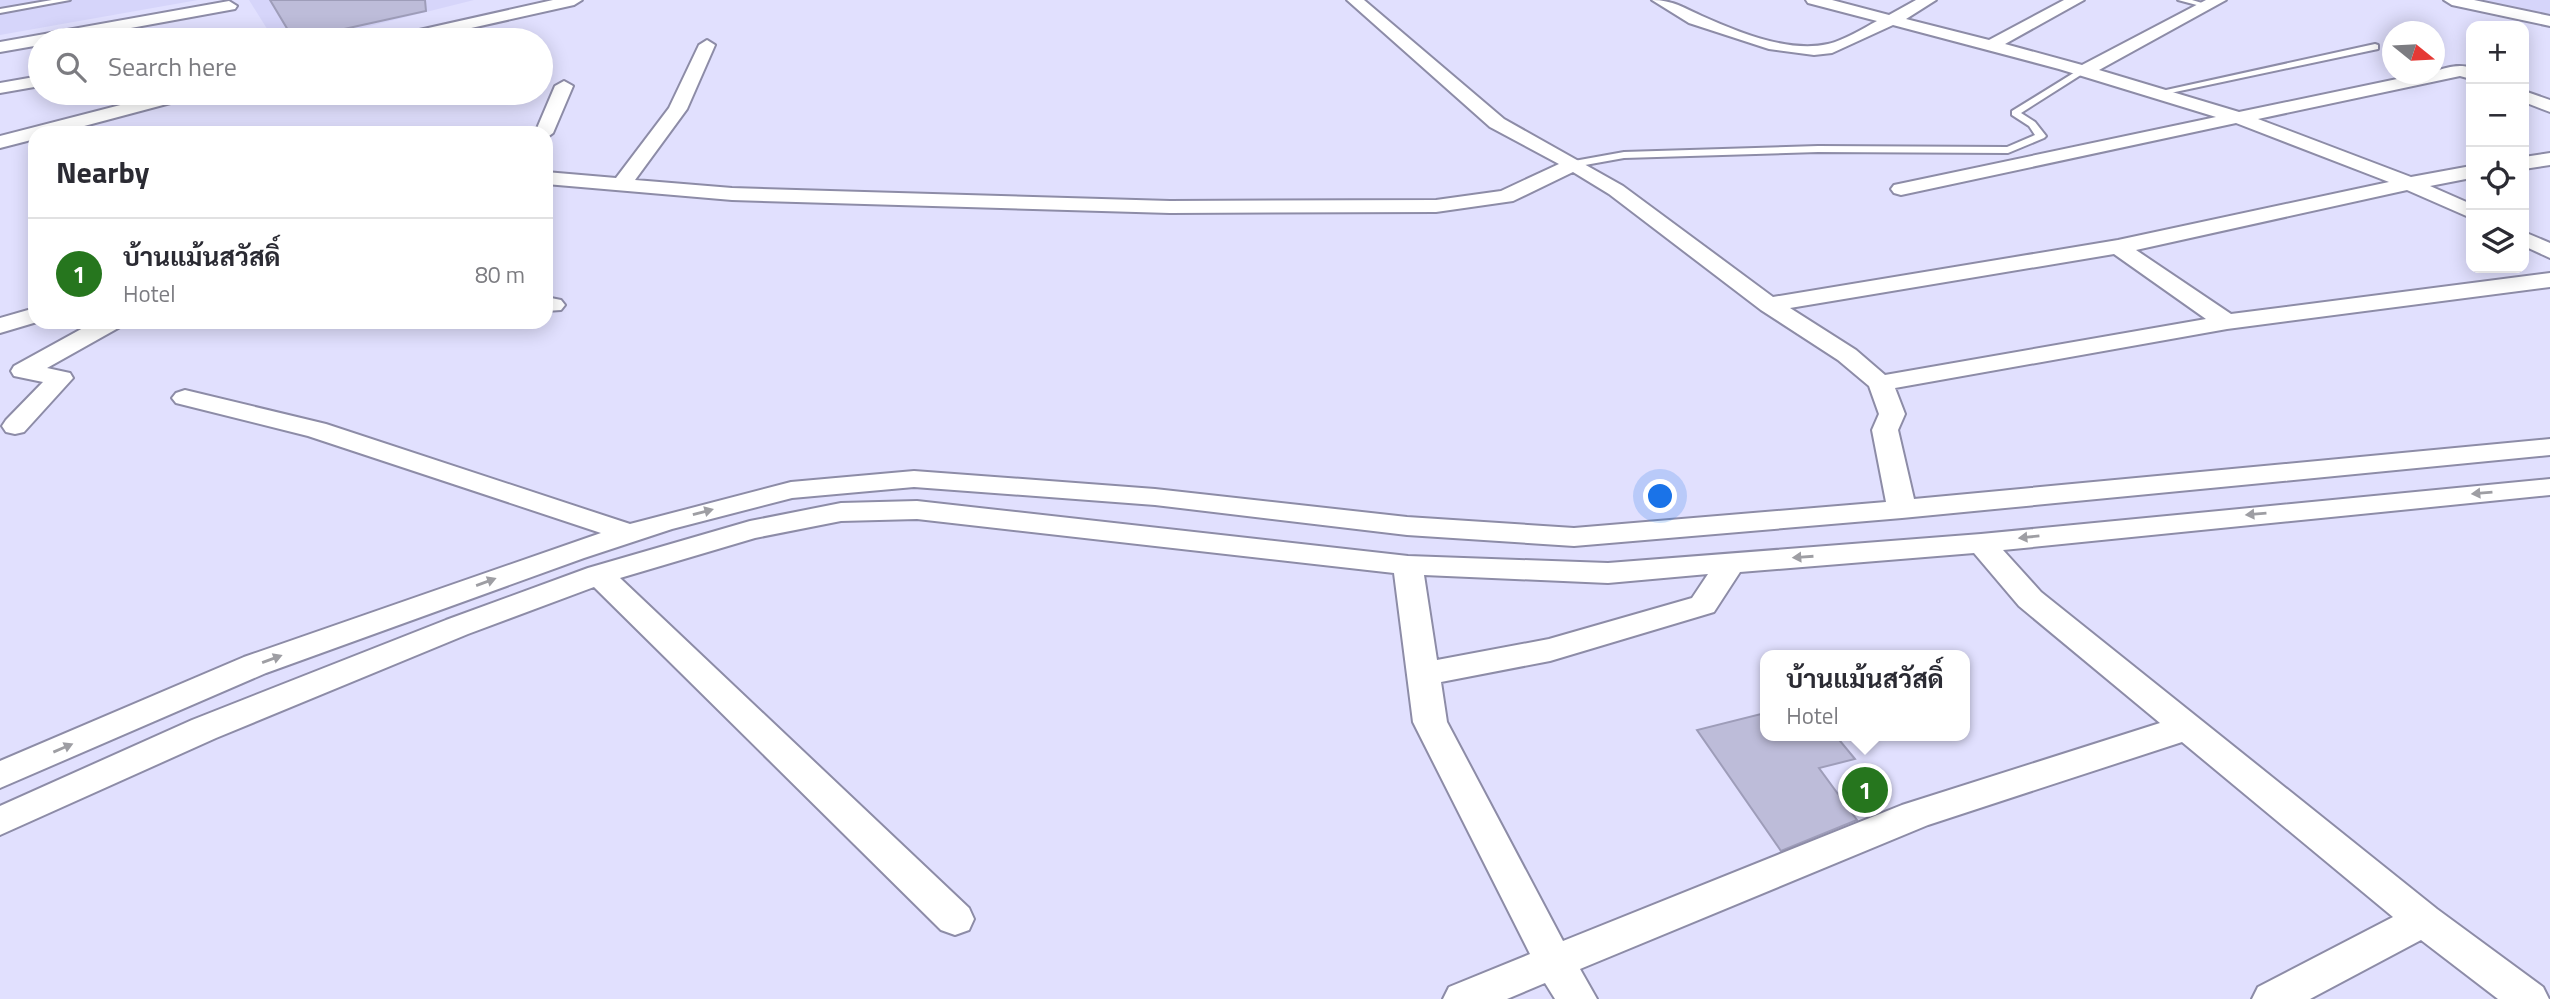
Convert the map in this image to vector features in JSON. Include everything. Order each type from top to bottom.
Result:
[{"type":"street","points":[[450,28],[574,0]]},
{"type":"street","points":[[1355,0],[1497,123],[1616,190],[1769,305],[1847,355],[1880,383],[1892,414],[1885,430],[1902,509]]},
{"type":"street","points":[[1660,0],[1680,13],[1724,32],[1811,51],[1832,48],[1928,0]]},
{"type":"street","points":[[1814,0],[2161,92],[2238,117],[2412,183],[2467,210]]},
{"type":"street","points":[[1990,46],[2076,0]]},
{"type":"street","points":[[2452,0],[2550,20]]},
{"type":"street","points":[[2083,71],[2213,3]]},
{"type":"street","points":[[106,28],[229,6]]},
{"type":"street","points":[[0,47],[28,42]]},
{"type":"street","points":[[622,184],[662,127],[678,110],[692,72],[707,45]]},
{"type":"street","points":[[1901,189],[2462,70],[2466,72]]},
{"type":"street","points":[[0,88],[28,83]]},
{"type":"street","points":[[547,126],[565,86]]},
{"type":"street","points":[[2529,98],[2550,107]]},
{"type":"street","points":[[62,126],[141,105]]},
{"type":"street","points":[[0,142],[28,135]]},
{"type":"street","points":[[2529,162],[2550,159]]},
{"type":"street","points":[[553,178],[732,194],[1170,207],[1436,206],[1506,197],[1573,164]]},
{"type":"street","points":[[1769,305],[2118,247],[2466,173]]},
{"type":"street","points":[[2529,240],[2550,251]]},
{"type":"street","points":[[2118,247],[2227,322]]},
{"type":"street","points":[[1880,383],[2227,322],[2550,280]]},
{"type":"street","points":[[0,326],[28,317]]},
{"type":"street","points":[[15,426],[61,378],[57,375],[23,371],[99,329]]},
{"type":"street","points":[[185,398],[317,430],[629,533]]},
{"type":"street","points":[[0,775],[255,665],[629,533],[791,489],[914,479],[1155,497],[1407,526],[1574,537],[1902,509],[2550,447]]},
{"type":"street","points":[[0,821],[204,729],[457,627],[599,575],[750,530],[841,512],[917,510],[1408,565],[1608,573],[1981,543],[2550,487]]},
{"type":"street","points":[[1139,533],[1155,497]]},
{"type":"street","points":[[1981,543],[2030,600],[2423,920],[2529,999]]},
{"type":"street","points":[[1422,674],[1550,650],[1703,605],[1732,562]]},
{"type":"street","points":[[1408,565],[1430,722],[1553,961],[1577,999]]},
{"type":"street","points":[[599,575],[955,919]]},
{"type":"street","points":[[1463,999],[1915,815],[2185,728]]},
{"type":"street","points":[[2272,999],[2423,920]]},
{"type":"lane","points":[[0,11],[66,0]]},
{"type":"lane","points":[[2182,0],[2213,3]]},
{"type":"lane","points":[[2161,92],[2375,47]]},
{"type":"lane","points":[[1573,164],[1623,155],[1818,149],[2008,150],[2041,136],[2032,124],[2015,113],[2083,71]]},
{"type":"shaded area","points":[[0,0],[198,0],[28,28],[0,35]]},
{"type":"shaded area","points":[[249,0],[474,0],[362,28],[266,28]]},
{"type":"shaded area","points":[[2479,0],[2550,0],[2550,14]]},
{"type":"building","points":[[270,0],[425,0],[426,11],[349,28],[287,28]]},
{"type":"building","points":[[1760,714],[1760,741],[1840,741],[1855,759],[1819,768],[1857,820],[1781,851],[1697,730]]},
{"type":"place","name":"บ้านแม้นสวัสดิ์","points":[[1865,790]]}]
